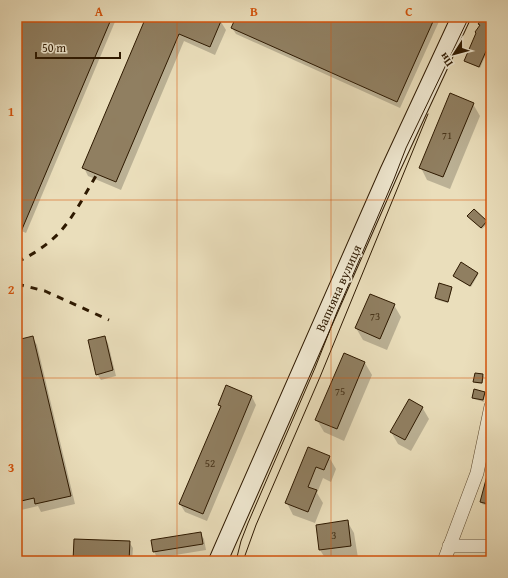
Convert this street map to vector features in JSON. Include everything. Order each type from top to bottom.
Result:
[{"type":"street","name":"Вапняна вулиця","points":[[218,561],[389,172],[461,17]]},
{"type":"street","points":[[444,561],[477,473],[491,406]]},
{"type":"street","points":[[449,546],[491,546]]},
{"type":"building","points":[[17,17],[112,17],[17,241]]},
{"type":"building","points":[[146,17],[212,17],[221,21],[210,47],[179,34],[116,182],[82,168]]},
{"type":"building","points":[[236,17],[435,17],[397,102],[231,28]]},
{"type":"building","points":[[483,17],[491,22],[491,40],[479,67],[464,61],[476,33],[475,32],[480,25],[478,24]]},
{"type":"building","points":[[450,93],[474,103],[443,177],[419,168]]},
{"type":"building","points":[[474,209],[487,221],[481,228],[467,216]]},
{"type":"building","points":[[461,262],[478,273],[470,286],[453,276]]},
{"type":"building","points":[[439,283],[452,287],[448,302],[435,298]]},
{"type":"building","points":[[370,294],[395,304],[380,339],[355,328]]},
{"type":"building","points":[[33,336],[71,496],[35,504],[34,498],[17,502],[17,340]]},
{"type":"building","points":[[105,336],[113,370],[96,375],[88,340]]},
{"type":"building","points":[[344,353],[365,362],[337,429],[315,420]]},
{"type":"building","points":[[475,373],[483,374],[482,383],[473,382]]},
{"type":"building","points":[[226,385],[252,396],[203,514],[179,504],[221,406],[218,405]]},
{"type":"building","points":[[474,389],[485,392],[483,400],[472,398]]},
{"type":"building","points":[[409,399],[423,407],[405,440],[390,432]]},
{"type":"building","points":[[308,447],[330,456],[324,470],[316,467],[308,487],[317,490],[308,512],[285,503]]},
{"type":"building","points":[[488,472],[491,472],[491,495],[488,504],[480,502]]},
{"type":"building","points":[[348,520],[351,546],[319,550],[316,525]]},
{"type":"building","points":[[201,532],[203,544],[153,552],[151,540]]},
{"type":"building","points":[[74,539],[130,541],[129,561],[73,561]]},
{"type":"tram line","points":[[236,561],[241,541],[248,523],[315,368],[406,148],[469,17]]},
{"type":"tram line","points":[[243,561],[256,525],[320,377],[428,114]]},
{"type":"railway","points":[[17,262],[39,250],[58,234],[74,213],[97,174]]},
{"type":"railway","points":[[17,284],[45,291],[109,320]]}]
